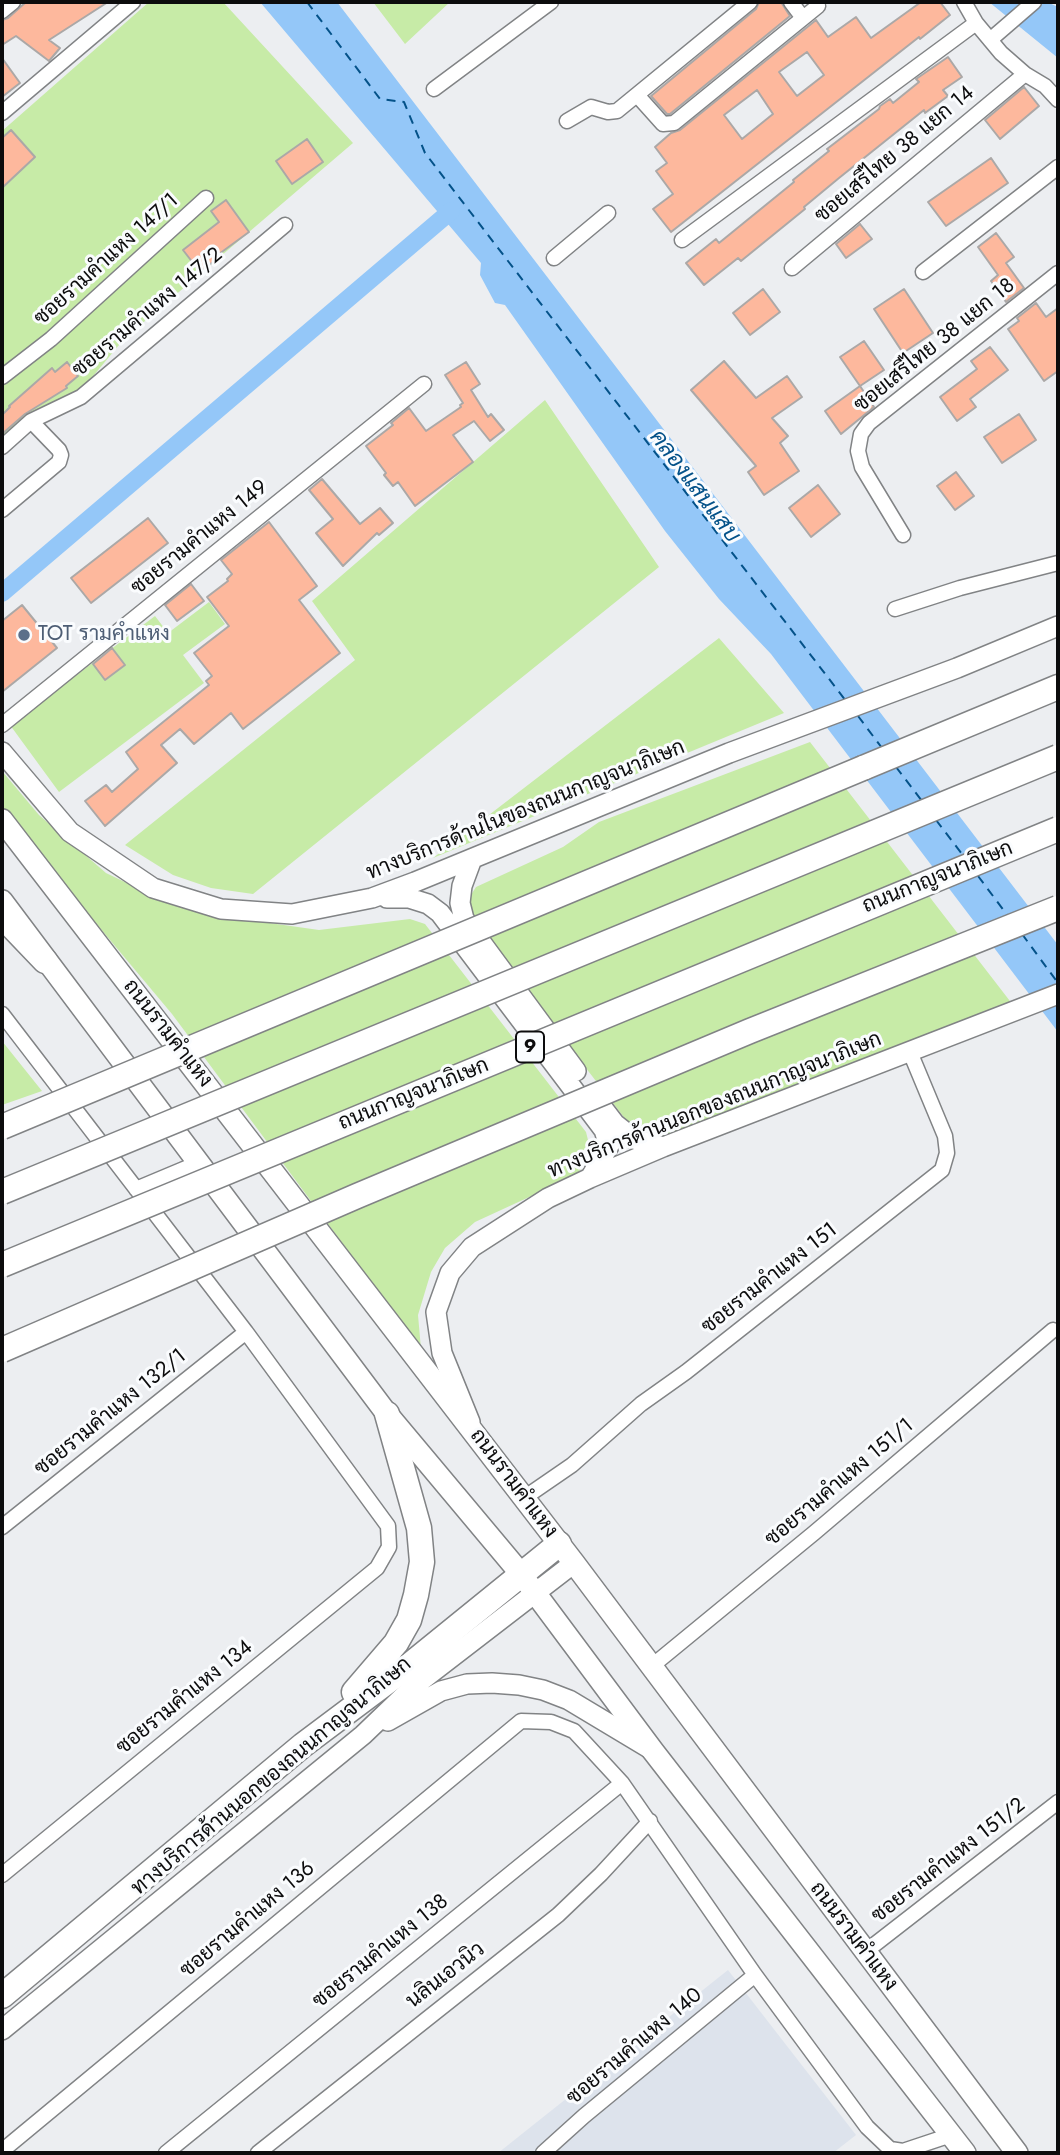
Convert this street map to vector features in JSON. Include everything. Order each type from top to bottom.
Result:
[{"type":"highway","points":[[2,1127],[1058,687]]},
{"type":"highway","points":[[2,1192],[1058,757]]},
{"type":"highway","name":"ถนนกาญจนาภิเษก","points":[[2,1265],[1058,829]]},
{"type":"highway","points":[[2,1350],[610,1089],[1058,908]]},
{"type":"highway","points":[[2,916],[45,961]]},
{"type":"highway","points":[[303,1745],[372,1674],[396,1643],[409,1620],[416,1595],[422,1562],[419,1528],[387,1413]]},
{"type":"highway","points":[[2,1996],[303,1745],[411,1664],[528,1584],[566,1553]]},
{"type":"main road","name":"ทางบริการด้านในของถนนกาญจนาภิเษก","points":[[2,752],[70,832],[153,888],[221,909],[292,914],[372,898],[729,753],[957,668],[1058,626]]},
{"type":"main road","name":"ถนนรามคำแหง","points":[[2,820],[566,1553],[1017,2153]]},
{"type":"main road","points":[[472,859],[462,886],[460,903],[464,919],[615,1124],[634,1139],[663,1147]]},
{"type":"main road","points":[[372,898],[409,898],[428,904],[440,913],[604,1130],[609,1146],[590,1178]]},
{"type":"main road","name":"ถนนรามคำแหง","points":[[2,901],[387,1413],[528,1584],[955,2146]]},
{"type":"main road","name":"ทางบริการด้านนอกของถนนกาญจนาภิเษก","points":[[476,1436],[442,1353],[436,1312],[450,1273],[472,1247],[548,1198],[590,1178],[663,1147],[1058,994]]},
{"type":"main road","name":"ทางบริการด้านนอกของถนนกาญจนาภิเษก","points":[[2,2030],[363,1735],[528,1584]]},
{"type":"main road","points":[[363,1735],[441,1691],[467,1684],[492,1682],[543,1690],[569,1700],[653,1751]]},
{"type":"street","points":[[2,11],[13,2]]},
{"type":"street","points":[[2,113],[133,2]]},
{"type":"street","points":[[434,89],[551,2]]},
{"type":"street","points":[[566,121],[592,107],[608,112],[617,111],[750,2]]},
{"type":"street","points":[[791,2],[803,18]]},
{"type":"street","points":[[964,2],[990,40],[1025,74],[1045,86],[1058,100]]},
{"type":"street","points":[[990,40],[1034,2]]},
{"type":"street","points":[[637,95],[663,124],[674,123],[818,6]]},
{"type":"street","points":[[682,240],[976,23]]},
{"type":"street","name":"ซอยเสรีไทย 38 แยก 14","points":[[792,268],[1025,74]]},
{"type":"street","points":[[923,272],[1058,167]]},
{"type":"street","name":"ซอยรามคำแหง 147/1","points":[[2,377],[51,339],[206,198]]},
{"type":"street","points":[[554,258],[608,213]]},
{"type":"street","name":"ซอยรามคำแหง 147/2","points":[[2,447],[32,421],[81,397],[285,225]]},
{"type":"street","name":"ซอยเสรีไทย 38 แยก 18","points":[[903,534],[862,467],[858,451],[861,434],[869,423],[1058,273]]},
{"type":"street","name":"ซอยรามคำแหง 149","points":[[2,725],[424,384]]},
{"type":"street","points":[[2,510],[59,462],[59,450],[32,421]]},
{"type":"street","points":[[895,609],[960,588],[1058,564]]},
{"type":"street","points":[[2,1014],[246,1332]]},
{"type":"street","name":"ซอยรามคำแหง 151","points":[[524,1498],[572,1465],[641,1404],[686,1372],[942,1170],[947,1153],[946,1136],[910,1052]]},
{"type":"street","points":[[136,1189],[198,1163]]},
{"type":"street","name":"ซอยรามคำแหง 151/1","points":[[652,1666],[814,1534],[1053,1330]]},
{"type":"street","name":"ซอยรามคำแหง 132/1","points":[[2,1527],[246,1332]]},
{"type":"street","name":"ซอยรามคำแหง 134","points":[[2,1875],[377,1568],[389,1548],[388,1526],[246,1332]]},
{"type":"street","name":"ถนนรามคำแหง","points":[[521,1721],[551,1722],[574,1731],[622,1783],[755,1975],[867,2127],[890,2149],[903,2151],[955,2146]]},
{"type":"street","name":"ซอยรามคำแหง 136","points":[[2,2151],[521,1721]]},
{"type":"street","name":"ซอยรามคำแหง 138","points":[[166,2153],[622,1783]]},
{"type":"street","name":"ซอยรามคำแหง 151/2","points":[[864,1952],[1058,1802]]},
{"type":"street","name":"นลินเอวนิว","points":[[258,2153],[558,1914],[601,1874],[650,1821]]},
{"type":"street","name":"ซอยรามคำแหง 140","points":[[543,2153],[583,2116],[755,1975]]},
{"type":"shaded area","points":[[728,1970],[856,2135],[833,2153],[498,2153]]},
{"type":"green space","points":[[149,2],[223,2],[353,143],[124,339],[79,393],[2,438],[2,131]]},
{"type":"green space","points":[[373,2],[450,2],[405,44]]},
{"type":"green space","points":[[545,400],[659,567],[253,894],[211,888],[173,875],[125,845],[355,660],[312,601]]},
{"type":"green space","points":[[209,602],[225,624],[183,655],[204,683],[59,792],[10,725],[155,616],[168,633]]},
{"type":"green space","points":[[719,638],[784,713],[433,858]]},
{"type":"green space","points":[[810,742],[1013,1005],[661,1139],[633,1129],[470,918],[467,901],[476,887],[563,847],[599,822]]},
{"type":"green space","points":[[2,771],[39,815],[106,873],[173,905],[220,916],[319,930],[410,919],[425,924],[586,1132],[591,1152],[577,1175],[475,1222],[445,1248],[431,1272],[418,1315],[421,1349],[172,1014],[32,847],[2,806]]},
{"type":"green space","points":[[2,1041],[42,1091],[2,1105]]},
{"type":"water","name":"คลองแสนแสบ","points":[[260,2],[337,2],[1058,945],[1058,1032],[771,654],[719,599],[665,531],[505,305],[495,303],[480,275],[481,263]]},
{"type":"water","points":[[989,2],[1047,2],[1058,7],[1058,58]]},
{"type":"building","points":[[26,2],[108,2],[49,40],[60,48],[49,61],[16,36],[2,45],[2,20]]},
{"type":"building","points":[[759,2],[781,2],[790,16],[667,114],[651,96],[756,9]]},
{"type":"building","points":[[921,2],[940,2],[950,15],[671,232],[653,209],[673,194],[656,171],[667,163],[655,147],[671,133],[680,130],[816,20],[828,37],[856,17],[871,38]],"holes":[[[807,52],[824,75],[797,96],[779,72]],[[757,90],[773,114],[742,139],[724,115]]]},
{"type":"building","points":[[948,57],[962,77],[943,90],[948,96],[925,113],[924,110],[741,261],[738,258],[704,285],[686,263],[716,239],[719,243],[794,182],[793,180],[829,151],[827,149],[890,99],[893,103],[919,82],[916,79]]},
{"type":"building","points":[[2,58],[20,83],[2,97]]},
{"type":"building","points":[[1024,87],[1039,106],[1000,139],[985,120]]},
{"type":"building","points":[[11,130],[35,157],[2,188],[2,138]]},
{"type":"building","points":[[307,139],[323,162],[292,184],[276,161]]},
{"type":"building","points":[[991,158],[1008,183],[946,226],[928,202]]},
{"type":"building","points":[[226,200],[249,232],[200,272],[183,250],[219,222],[211,211]]},
{"type":"building","points":[[860,224],[872,239],[846,258],[836,244]]},
{"type":"building","points":[[996,233],[1014,257],[1006,263],[1024,288],[1006,302],[991,281],[998,275],[978,247]]},
{"type":"building","points":[[763,289],[780,312],[750,335],[733,313]]},
{"type":"building","points":[[904,289],[933,333],[903,353],[874,309]]},
{"type":"building","points":[[1036,303],[1046,317],[1058,308],[1058,371],[1044,381],[1008,329]]},
{"type":"building","points":[[864,341],[884,370],[860,386],[840,357]]},
{"type":"building","points":[[990,347],[1008,370],[970,399],[976,407],[957,421],[940,397],[977,369],[971,361]]},
{"type":"building","points":[[724,361],[756,398],[787,376],[802,397],[772,418],[788,436],[780,443],[799,471],[764,495],[748,472],[756,466],[691,390]]},
{"type":"building","points":[[67,362],[78,376],[67,388],[25,414],[2,434],[2,415],[9,406],[52,368],[55,372]]},
{"type":"building","points":[[466,362],[480,384],[471,390],[488,417],[491,414],[504,430],[490,441],[474,421],[453,435],[473,462],[415,506],[398,482],[393,486],[384,475],[386,473],[366,446],[393,425],[391,423],[409,408],[426,431],[461,407],[463,403],[445,375]]},
{"type":"building","points":[[860,386],[874,407],[841,434],[825,411]]},
{"type":"building","points":[[1019,414],[1036,440],[1002,463],[984,437]]},
{"type":"building","points":[[956,472],[974,496],[955,510],[937,486]]},
{"type":"building","points":[[322,479],[360,524],[380,508],[393,523],[379,535],[377,533],[343,566],[316,533],[333,519],[309,490]]},
{"type":"building","points":[[818,485],[840,514],[811,537],[789,508]]},
{"type":"building","points":[[148,518],[168,543],[91,603],[71,578]]},
{"type":"building","points":[[269,522],[317,586],[299,600],[340,653],[243,729],[231,713],[194,744],[180,729],[161,745],[177,763],[105,826],[85,801],[106,785],[112,792],[138,769],[126,752],[209,685],[206,681],[212,676],[194,653],[229,626],[207,597],[228,581],[232,574],[221,560]]},
{"type":"building","points":[[191,584],[204,601],[177,621],[165,605]]},
{"type":"building","name":"TOT รามคำแหง","points":[[22,605],[57,648],[2,692],[2,621]]},
{"type":"building","points":[[112,648],[125,665],[105,680],[93,664]]},
{"type":"waterway","points":[[2,593],[451,211]]},
{"type":"ferry route","points":[[307,2],[380,99],[404,102],[425,153],[846,701]]},
{"type":"ferry route","points":[[858,716],[882,748]]},
{"type":"ferry route","points":[[896,767],[922,801]]},
{"type":"ferry route","points":[[936,820],[962,854]]},
{"type":"ferry route","points":[[978,876],[1008,916]]},
{"type":"ferry route","points":[[1022,934],[1058,983]]},
{"type":"place","name":"TOT รามคำแหง","points":[[24,635]]}]
